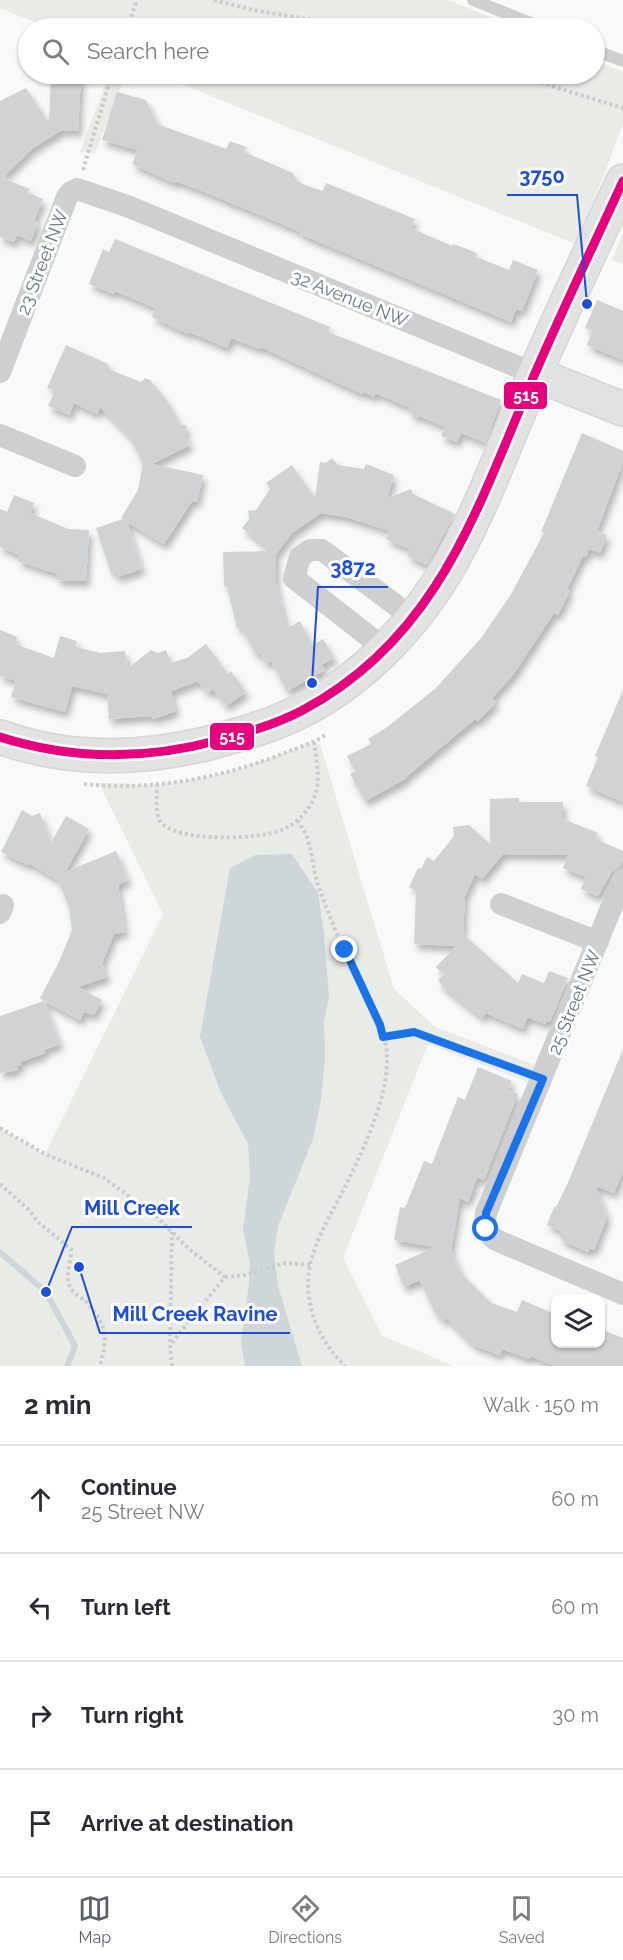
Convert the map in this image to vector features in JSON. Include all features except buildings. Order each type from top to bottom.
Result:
[{"type":"street","points":[[0,737],[70,754],[131,757],[188,748],[253,732],[302,711],[353,678],[385,649],[413,618],[454,558],[623,180]]},
{"type":"street","name":"23 Street NW","points":[[0,372],[67,197],[77,189]]},
{"type":"street","name":"32 Avenue NW","points":[[77,189],[127,206],[623,409]]},
{"type":"street","points":[[0,435],[75,466]]},
{"type":"street","points":[[385,649],[294,578],[300,557],[310,550],[322,550],[413,618]]},
{"type":"street","name":"25 Street NW","points":[[623,879],[543,1079],[486,1213],[486,1229],[488,1234],[496,1240],[623,1294]]},
{"type":"street","name":"25 Street NW","points":[[501,904],[598,942]]},
{"type":"lane","points":[[473,0],[518,18]]},
{"type":"lane","points":[[605,54],[623,61]]},
{"type":"path","points":[[131,18],[138,0]]},
{"type":"path","points":[[214,0],[253,10],[301,18]]},
{"type":"path","points":[[77,189],[109,84]]},
{"type":"path","points":[[545,84],[623,108]]},
{"type":"path","points":[[157,784],[157,808],[160,820],[178,833],[251,838],[267,836],[285,829],[298,820],[313,801],[318,778],[314,741]]},
{"type":"path","points":[[298,820],[308,840],[320,891],[380,1025],[387,1053],[387,1078],[380,1103],[364,1145],[314,1251],[308,1275],[310,1304],[318,1331],[331,1352],[345,1366]]},
{"type":"path","points":[[383,1037],[414,1032],[543,1079]]},
{"type":"path","points":[[0,1128],[45,1154],[104,1178],[156,1216],[189,1249],[225,1277],[246,1275],[285,1263],[311,1265]]},
{"type":"path","points":[[0,1184],[29,1210],[38,1222],[71,1249],[68,1277],[72,1290],[89,1305],[102,1326],[106,1343],[100,1366]]},
{"type":"path","points":[[172,1231],[170,1345],[172,1366]]},
{"type":"path","points":[[170,1345],[225,1277]]},
{"type":"shaded area","points":[[0,0],[448,0],[493,18],[24,18],[0,8]]},
{"type":"shaded area","points":[[605,64],[623,72],[623,123],[578,245],[182,84],[605,84]]},
{"type":"shaded area","points":[[105,84],[122,84],[95,153],[80,152]]},
{"type":"shaded area","points":[[623,233],[623,264],[612,260]]},
{"type":"shaded area","points":[[309,743],[320,744],[394,989],[435,1027],[535,1065],[528,1082],[428,1044],[343,1258],[382,1336],[454,1366],[0,1366],[0,1128],[45,1154],[163,914],[99,783],[151,785],[179,782],[254,764]]},
{"type":"shaded area","points":[[292,854],[318,893],[329,997],[324,1022],[325,1058],[321,1100],[313,1139],[278,1226],[274,1253],[278,1286],[302,1366],[245,1366],[241,1343],[250,1264],[243,1230],[250,1177],[248,1144],[221,1093],[200,1037],[230,868],[255,855]]},
{"type":"waterway","points":[[0,1252],[46,1292],[75,1346],[67,1366]]},
{"type":"transit line","name":"515","points":[[0,737],[54,750],[109,755],[192,747],[273,724],[303,710],[348,682],[385,649],[417,612],[444,572],[467,530],[550,339],[623,181]]},
{"type":"place","name":"3750","points":[[587,304]]},
{"type":"place","name":"3872","points":[[312,683]]},
{"type":"place","name":"Mill Creek Ravine","points":[[79,1267]]},
{"type":"place","name":"Mill Creek","points":[[46,1292]]},
{"type":"route","points":[[345,950],[380,1025],[383,1037],[414,1032],[543,1079],[486,1213],[486,1229]]}]
